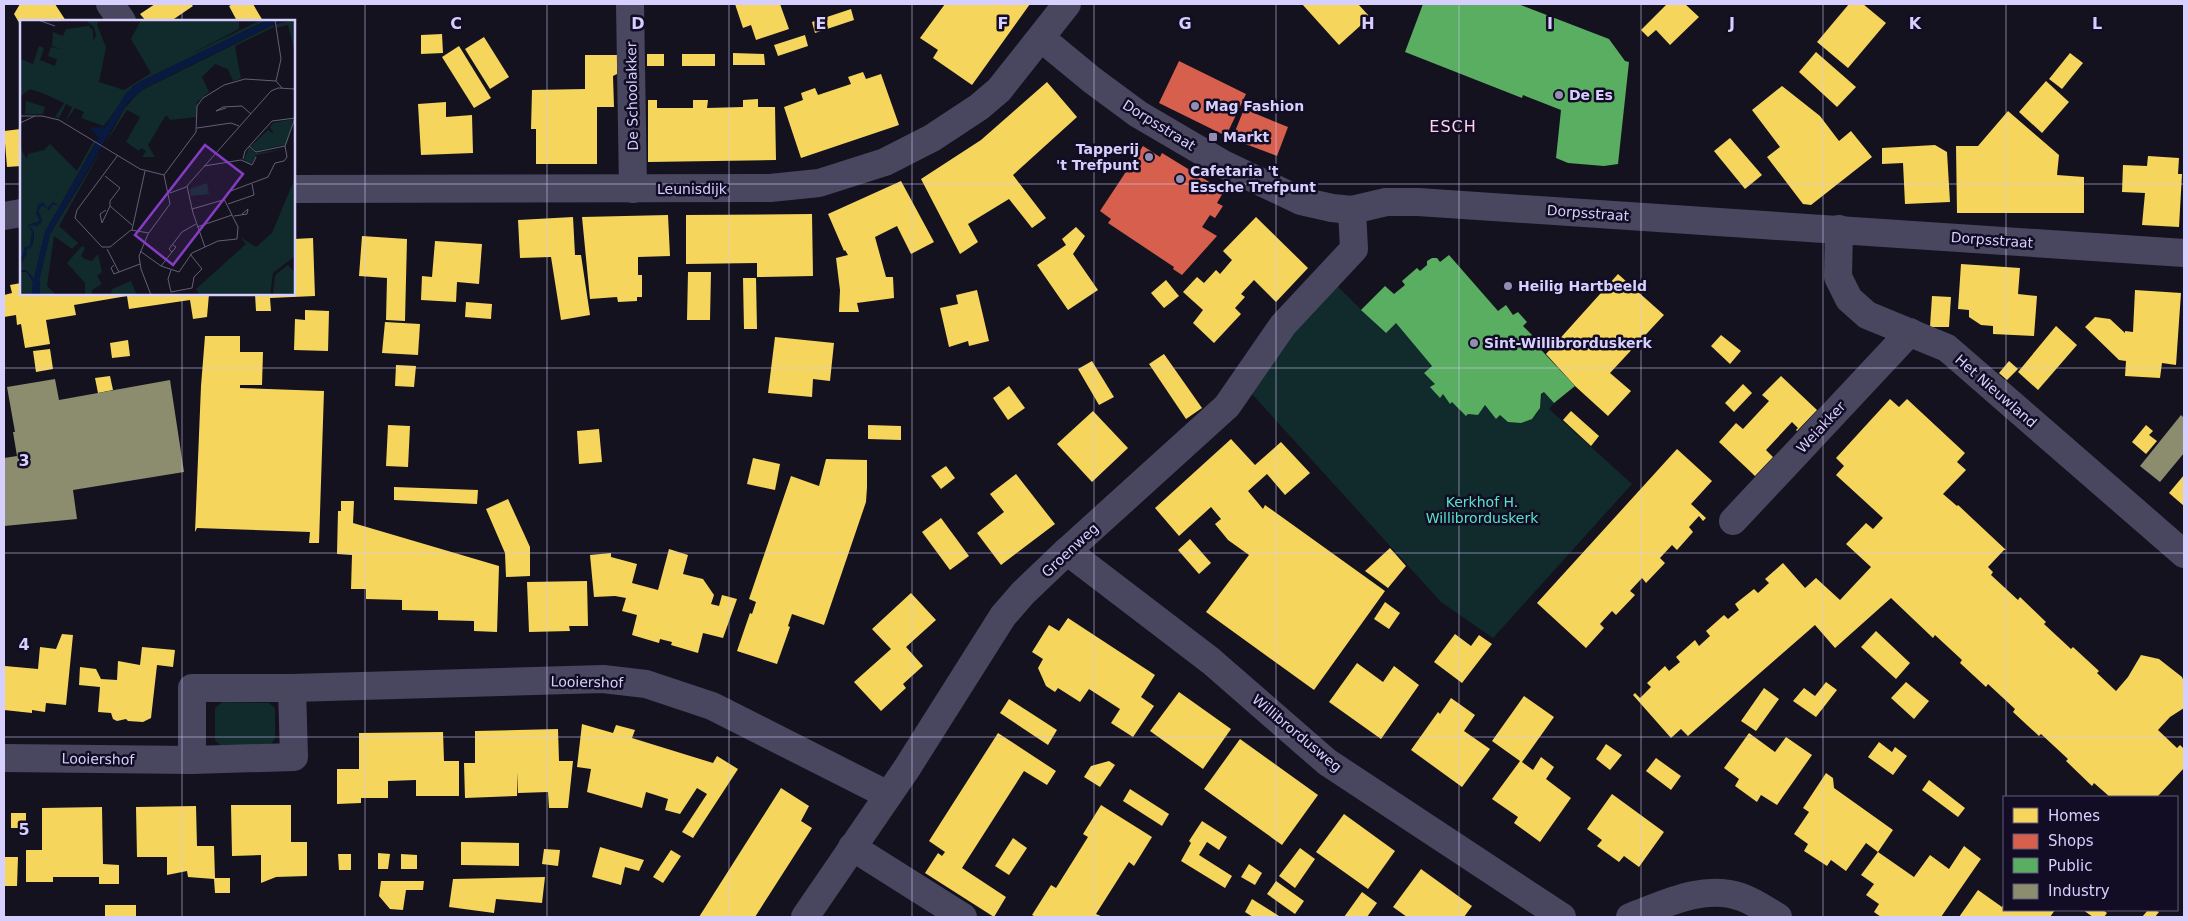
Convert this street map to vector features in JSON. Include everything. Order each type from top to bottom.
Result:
[{"type":"street","points":[[110,4],[121,20]]},
{"type":"street","name":"De Schoolakker","points":[[630,4],[633,189]]},
{"type":"street","name":"Leunisdijk","points":[[295,189],[770,188],[819,183],[885,162],[932,138],[980,107],[999,90],[1067,4]]},
{"type":"street","name":"Dorpsstraat","points":[[1040,38],[1138,114],[1225,165],[1301,200],[1332,208],[1352,210],[1386,202],[1418,202],[2184,253]]},
{"type":"street","name":"Groenweg","points":[[805,917],[888,795],[1003,616],[1023,593],[1067,551],[1227,406],[1283,325],[1354,249],[1352,210]]},
{"type":"street","points":[[4,216],[20,213]]},
{"type":"street","name":"Het Nieuwland","points":[[1839,229],[1838,277],[1849,299],[1867,315],[1948,348],[2184,554]]},
{"type":"street","name":"Weiakker","points":[[1733,521],[1910,332]]},
{"type":"street","name":"Willibrordusweg","points":[[1067,551],[1211,661],[1327,762],[1562,917]]},
{"type":"street","name":"Looiershof","points":[[192,760],[192,688],[292,688],[603,679],[646,684],[712,706],[888,795]]},
{"type":"street","name":"Looiershof","points":[[4,758],[192,760],[294,757],[292,688]]},
{"type":"street","points":[[852,848],[963,917]]},
{"type":"street","points":[[1630,917],[1692,895],[1718,892],[1742,897],[1778,917]]},
{"type":"green space","name":"Kerkhof H. Willibrorduskerk","points":[[1336,285],[1385,333],[1396,323],[1432,366],[1424,373],[1435,384],[1431,387],[1443,394],[1450,404],[1452,402],[1466,416],[1468,414],[1478,415],[1485,405],[1496,419],[1500,415],[1511,421],[1528,421],[1537,413],[1544,392],[1554,403],[1549,409],[1632,484],[1493,638],[1441,602],[1251,393],[1289,338]]},
{"type":"green space","points":[[222,702],[269,703],[275,708],[275,739],[271,744],[221,746],[215,740],[215,708]]},
{"type":"building: Homes","points":[[20,4],[55,4],[65,20],[20,20],[20,24],[14,14]]},
{"type":"building: Homes","points":[[155,4],[191,4],[193,6],[172,20],[145,20],[140,14]]},
{"type":"building: Homes","points":[[233,4],[253,4],[262,20],[236,20],[229,6]]},
{"type":"building: Homes","points":[[735,4],[780,4],[789,29],[756,40],[751,25],[743,28]]},
{"type":"building: Homes","points":[[945,4],[1030,4],[972,85],[933,58],[938,50],[920,38]]},
{"type":"building: Homes","points":[[1302,4],[1358,4],[1370,17],[1339,45]]},
{"type":"building: Homes","points":[[1667,4],[1685,4],[1699,17],[1670,45],[1656,30],[1648,37],[1641,30]]},
{"type":"building: Homes","points":[[1849,4],[1863,4],[1886,23],[1848,68],[1817,42]]},
{"type":"building: Homes","points":[[851,9],[854,20],[815,33],[812,22]]},
{"type":"building: Homes","points":[[442,34],[443,53],[421,54],[421,35]]},
{"type":"building: Homes","points":[[805,35],[808,46],[778,56],[774,45]]},
{"type":"building: Homes","points":[[484,37],[509,77],[490,89],[465,49]]},
{"type":"building: Homes","points":[[459,46],[491,98],[474,108],[442,57]]},
{"type":"building: Homes","points":[[1816,52],[1856,87],[1837,107],[1799,72]]},
{"type":"building: Homes","points":[[733,53],[764,54],[765,65],[733,65]]},
{"type":"building: Homes","points":[[2070,53],[2083,63],[2062,89],[2049,79]]},
{"type":"building: Homes","points":[[647,54],[664,54],[664,66],[647,66]]},
{"type":"building: Homes","points":[[682,54],[715,54],[715,66],[682,66]]},
{"type":"building: Homes","points":[[585,55],[617,55],[617,74],[613,76],[614,107],[597,107],[597,164],[536,164],[536,129],[531,129],[532,90],[585,89]]},
{"type":"building: Homes","points":[[863,72],[866,79],[881,74],[899,125],[801,158],[784,107],[803,100],[801,93],[815,88],[818,95],[851,84],[848,77]]},
{"type":"building: Homes","points":[[2046,81],[2069,102],[2042,133],[2019,112]]},
{"type":"building: Homes","points":[[1047,82],[1077,117],[1013,175],[1046,218],[1032,228],[1009,199],[968,224],[978,242],[960,254],[921,179],[981,140]]},
{"type":"building: Homes","points":[[1782,86],[1820,116],[1839,141],[1851,131],[1872,157],[1811,205],[1803,204],[1767,157],[1780,147],[1752,110]]},
{"type":"building: Homes","points":[[758,99],[758,107],[775,107],[776,160],[648,162],[648,100],[657,100],[657,108],[693,108],[693,100],[708,100],[707,108],[743,107],[743,100]]},
{"type":"building: Homes","points":[[446,102],[446,117],[472,115],[473,153],[421,155],[418,104]]},
{"type":"building: Homes","points":[[2008,111],[2059,155],[2057,175],[2084,177],[2084,213],[1957,213],[1956,146],[1978,146]]},
{"type":"building: Homes","points":[[20,129],[20,166],[7,167],[4,131]]},
{"type":"building: Homes","points":[[1730,138],[1762,175],[1745,189],[1714,151]]},
{"type":"building: Homes","points":[[1935,145],[1947,152],[1950,202],[1905,204],[1903,163],[1882,164],[1882,148]]},
{"type":"building: Homes","points":[[2148,156],[2179,158],[2178,174],[2182,174],[2179,227],[2142,225],[2145,193],[2122,192],[2123,165],[2147,166]]},
{"type":"building: Homes","points":[[901,181],[934,242],[911,254],[897,226],[875,237],[886,277],[893,277],[894,298],[857,303],[859,312],[839,312],[840,290],[836,258],[848,255],[844,251],[828,214]]},
{"type":"building: Homes","points":[[812,214],[813,276],[757,277],[757,263],[686,264],[686,215]]},
{"type":"building: Homes","points":[[668,215],[670,256],[638,257],[638,275],[642,275],[642,297],[637,297],[637,301],[618,302],[617,297],[590,299],[582,217]]},
{"type":"building: Homes","points":[[573,217],[575,255],[581,255],[590,315],[561,320],[551,257],[520,258],[518,220]]},
{"type":"building: Homes","points":[[1256,217],[1308,268],[1276,302],[1254,280],[1241,294],[1245,297],[1235,308],[1241,314],[1214,343],[1193,323],[1203,310],[1183,292],[1197,277],[1204,283],[1216,270],[1220,274],[1232,260],[1223,251]]},
{"type":"building: Homes","points":[[1076,227],[1085,236],[1073,254],[1098,290],[1068,310],[1037,265],[1066,245],[1062,239]]},
{"type":"building: Homes","points":[[362,236],[407,239],[405,321],[386,320],[387,278],[359,276]]},
{"type":"building: Homes","points":[[313,238],[315,296],[270,298],[271,311],[256,311],[255,295],[295,295],[295,239]]},
{"type":"building: Homes","points":[[435,241],[482,244],[479,284],[457,282],[456,302],[421,300],[422,276],[432,277]]},
{"type":"building: Homes","points":[[1961,264],[2020,268],[2018,294],[2037,296],[2034,336],[1993,334],[1993,326],[1981,325],[1969,317],[1969,310],[1958,309]]},
{"type":"building: Homes","points":[[688,272],[711,272],[710,320],[687,320]]},
{"type":"building: Homes","points":[[1618,274],[1664,315],[1610,373],[1631,391],[1608,416],[1575,386],[1546,354]]},
{"type":"building: Homes","points":[[743,278],[756,278],[757,329],[744,329]]},
{"type":"building: Homes","points":[[1166,280],[1179,296],[1164,308],[1151,293]]},
{"type":"building: Homes","points":[[20,283],[20,295],[209,295],[207,317],[193,319],[190,300],[129,309],[127,296],[74,305],[76,315],[46,320],[50,344],[25,348],[21,324],[17,325],[16,315],[4,317],[4,295],[12,293],[10,285]]},
{"type":"building: Homes","points":[[977,290],[989,341],[969,346],[968,341],[949,347],[940,308],[958,304],[956,295]]},
{"type":"building: Homes","points":[[2135,290],[2181,293],[2176,365],[2162,363],[2160,378],[2125,376],[2126,361],[2119,360],[2085,327],[2095,317],[2110,319],[2125,333],[2125,331],[2133,332]]},
{"type":"building: Homes","points":[[1932,296],[1951,297],[1949,327],[1930,327]]},
{"type":"building: Homes","points":[[466,302],[492,304],[491,319],[465,317]]},
{"type":"building: Homes","points":[[305,310],[329,311],[328,351],[294,350],[295,319],[305,320]]},
{"type":"building: Homes","points":[[385,322],[420,324],[418,355],[382,353]]},
{"type":"building: Homes","points":[[2056,326],[2077,345],[2038,390],[2018,372]]},
{"type":"building: Homes","points":[[1721,335],[1741,351],[1730,364],[1711,346]]},
{"type":"building: Homes","points":[[205,336],[240,336],[240,352],[263,352],[262,385],[240,385],[240,388],[324,391],[319,543],[309,543],[310,532],[197,528],[195,532]]},
{"type":"building: Homes","points":[[775,337],[834,343],[830,381],[813,379],[812,397],[768,393]]},
{"type":"building: Homes","points":[[128,340],[130,356],[112,358],[110,343]]},
{"type":"building: Homes","points":[[50,349],[53,369],[36,372],[33,351]]},
{"type":"building: Homes","points":[[1164,354],[1202,408],[1186,419],[1149,364]]},
{"type":"building: Homes","points":[[1092,361],[1114,397],[1099,405],[1078,369]]},
{"type":"building: Homes","points":[[2009,361],[2018,369],[2007,380],[1999,373]]},
{"type":"building: Homes","points":[[396,365],[416,366],[414,387],[395,386]]},
{"type":"building: Homes","points":[[110,376],[113,390],[98,393],[95,378]]},
{"type":"building: Homes","points":[[1781,376],[1817,410],[1797,431],[1798,428],[1792,422],[1766,450],[1773,457],[1755,476],[1719,442],[1736,423],[1743,429],[1769,401],[1762,395]]},
{"type":"building: Homes","points":[[1743,384],[1752,393],[1734,412],[1725,403]]},
{"type":"building: Homes","points":[[1009,386],[1025,408],[1008,420],[993,398]]},
{"type":"building: Homes","points":[[1890,399],[1899,407],[1907,399],[1965,453],[1957,462],[1966,470],[1943,494],[1958,505],[2006,550],[1988,567],[1993,572],[1991,575],[2018,600],[2020,597],[2046,622],[2044,624],[2099,671],[2097,673],[2116,691],[2128,677],[2141,655],[2159,659],[2182,677],[2184,682],[2184,708],[2170,717],[2158,730],[2177,748],[2180,745],[2184,749],[2184,768],[2158,796],[2109,796],[2094,783],[2092,786],[2066,761],[2068,759],[2013,712],[2015,709],[1988,684],[1986,687],[1960,663],[1962,660],[1935,635],[1933,638],[1891,598],[1835,648],[1815,625],[1688,736],[1681,729],[1671,738],[1633,695],[1635,693],[1640,698],[1651,687],[1647,683],[1665,666],[1669,671],[1680,662],[1676,657],[1695,640],[1699,646],[1710,636],[1706,631],[1724,615],[1728,619],[1739,610],[1735,604],[1754,589],[1758,593],[1769,583],[1765,579],[1783,563],[1805,588],[1816,578],[1840,600],[1871,567],[1846,544],[1866,523],[1873,529],[1883,518],[1836,475],[1844,466],[1836,458]]},
{"type":"building: Homes","points":[[1093,411],[1128,448],[1092,482],[1057,444]]},
{"type":"building: Homes","points":[[1571,411],[1599,436],[1591,446],[1563,420]]},
{"type":"building: Homes","points":[[388,425],[410,426],[408,467],[386,466]]},
{"type":"building: Homes","points":[[868,425],[901,426],[901,440],[868,439]]},
{"type":"building: Homes","points":[[2146,425],[2153,431],[2149,435],[2157,441],[2146,454],[2132,442]]},
{"type":"building: Homes","points":[[599,429],[602,462],[579,464],[577,431]]},
{"type":"building: Homes","points":[[1231,439],[1255,465],[1281,442],[1310,473],[1285,495],[1267,474],[1248,491],[1263,509],[1265,505],[1385,591],[1314,690],[1206,612],[1249,555],[1228,540],[1215,524],[1221,519],[1211,507],[1179,536],[1155,508]]},
{"type":"building: Homes","points":[[1677,449],[1712,481],[1691,504],[1706,518],[1703,521],[1699,516],[1689,527],[1693,532],[1677,550],[1672,545],[1660,558],[1665,563],[1646,583],[1642,578],[1630,591],[1635,595],[1616,615],[1612,611],[1600,624],[1604,628],[1586,648],[1537,603]]},
{"type":"building: Homes","points":[[753,458],[780,464],[775,490],[747,484]]},
{"type":"building: Homes","points":[[826,459],[867,460],[867,487],[866,502],[824,625],[792,614],[788,626],[790,627],[777,664],[737,651],[750,613],[752,614],[756,602],[749,599],[791,476],[819,486]]},
{"type":"building: Homes","points":[[946,466],[955,478],[941,489],[931,476]]},
{"type":"building: Homes","points":[[1016,474],[1055,524],[1001,565],[977,533],[1004,512],[990,494]]},
{"type":"building: Homes","points":[[2184,475],[2184,506],[2169,493]]},
{"type":"building: Homes","points":[[394,487],[478,490],[477,504],[394,500]]},
{"type":"building: Homes","points":[[508,499],[530,547],[530,576],[506,577],[505,553],[486,509]]},
{"type":"building: Homes","points":[[341,501],[354,501],[353,523],[499,566],[497,632],[474,631],[474,621],[438,620],[438,611],[402,610],[402,600],[366,599],[366,589],[351,589],[352,555],[337,554],[338,511],[341,511]]},
{"type":"building: Homes","points":[[941,518],[969,556],[950,570],[922,532]]},
{"type":"building: Homes","points":[[1190,539],[1211,563],[1199,574],[1178,550]]},
{"type":"building: Homes","points":[[1390,548],[1406,566],[1388,588],[1365,571]]},
{"type":"building: Homes","points":[[669,549],[688,555],[683,574],[703,579],[714,595],[711,604],[719,606],[722,595],[737,599],[723,638],[703,633],[698,653],[671,645],[672,642],[660,639],[659,643],[632,635],[637,615],[622,611],[626,598],[615,596],[594,597],[590,555],[611,553],[611,557],[637,564],[632,583],[658,590]]},
{"type":"building: Homes","points":[[587,581],[588,626],[569,626],[570,631],[529,632],[527,582]]},
{"type":"building: Homes","points":[[911,593],[936,620],[906,647],[923,666],[903,684],[906,688],[881,711],[854,682],[891,649],[872,629]]},
{"type":"building: Homes","points":[[1385,602],[1400,613],[1389,629],[1374,619]]},
{"type":"building: Homes","points":[[1068,618],[1155,675],[1141,697],[1154,706],[1133,737],[1111,723],[1120,709],[1089,689],[1080,702],[1058,688],[1055,692],[1046,686],[1038,668],[1043,659],[1032,652],[1049,625],[1059,631]]},
{"type":"building: Homes","points":[[1876,631],[1910,663],[1896,679],[1861,647]]},
{"type":"building: Homes","points":[[62,634],[73,635],[66,705],[46,703],[45,712],[32,710],[32,713],[4,710],[5,666],[38,669],[40,647],[56,649]]},
{"type":"building: Homes","points":[[1455,634],[1471,646],[1479,635],[1492,644],[1462,683],[1434,662]]},
{"type":"building: Homes","points":[[142,647],[175,650],[173,667],[157,665],[151,718],[143,722],[128,721],[126,719],[117,721],[113,719],[111,713],[98,712],[100,687],[79,685],[80,667],[96,669],[101,679],[117,680],[118,661],[140,665]]},
{"type":"building: Homes","points":[[1357,663],[1383,682],[1394,666],[1419,685],[1381,739],[1329,702]]},
{"type":"building: Homes","points":[[1826,682],[1837,690],[1816,717],[1793,701],[1804,688],[1815,696]]},
{"type":"building: Homes","points":[[1906,682],[1929,701],[1914,719],[1891,698]]},
{"type":"building: Homes","points":[[1764,688],[1779,699],[1756,731],[1741,721]]},
{"type":"building: Homes","points":[[1179,692],[1231,729],[1203,769],[1150,731]]},
{"type":"building: Homes","points":[[1524,696],[1554,717],[1522,762],[1533,770],[1541,757],[1554,767],[1546,779],[1571,798],[1540,842],[1514,823],[1518,817],[1492,799],[1520,761],[1492,741]]},
{"type":"building: Homes","points":[[1451,698],[1475,715],[1464,731],[1490,749],[1462,787],[1411,750],[1438,712],[1440,714]]},
{"type":"building: Homes","points":[[1009,699],[1057,730],[1048,745],[1000,713]]},
{"type":"building: Homes","points":[[582,724],[613,733],[616,725],[635,730],[632,738],[713,763],[717,756],[738,769],[693,838],[682,832],[707,794],[697,788],[680,814],[665,810],[668,799],[646,792],[642,808],[587,792],[591,769],[577,767]]},
{"type":"building: Homes","points":[[558,729],[559,761],[573,761],[568,808],[549,808],[548,792],[518,793],[518,772],[517,796],[465,798],[464,763],[475,763],[475,731]]},
{"type":"building: Homes","points":[[443,732],[444,761],[459,761],[459,796],[416,796],[416,780],[388,781],[388,798],[361,798],[361,803],[337,804],[337,769],[359,769],[359,733]]},
{"type":"building: Homes","points":[[998,733],[1056,771],[1047,785],[1024,771],[962,868],[1006,897],[994,917],[925,873],[938,853],[942,856],[945,852],[929,841]]},
{"type":"building: Homes","points":[[1749,733],[1775,752],[1786,737],[1812,755],[1777,805],[1761,795],[1757,802],[1735,786],[1739,779],[1724,768]]},
{"type":"building: Homes","points":[[1240,739],[1318,795],[1282,845],[1204,789]]},
{"type":"building: Homes","points":[[1879,742],[1892,752],[1895,747],[1907,756],[1893,775],[1868,757]]},
{"type":"building: Homes","points":[[1606,744],[1622,755],[1610,770],[1596,759]]},
{"type":"building: Homes","points":[[1656,758],[1681,776],[1671,790],[1646,771]]},
{"type":"building: Homes","points":[[1109,761],[1115,765],[1100,787],[1084,777],[1091,766]]},
{"type":"building: Homes","points":[[1826,773],[1833,778],[1834,788],[1893,830],[1878,852],[1866,843],[1846,871],[1831,860],[1827,866],[1804,851],[1808,844],[1794,834],[1809,812],[1803,808]]},
{"type":"building: Homes","points":[[1929,780],[1965,808],[1958,817],[1922,790]]},
{"type":"building: Homes","points":[[781,788],[809,806],[801,821],[812,828],[755,917],[699,917]]},
{"type":"building: Homes","points":[[1130,789],[1169,814],[1162,826],[1123,801]]},
{"type":"building: Homes","points":[[1612,794],[1664,832],[1639,867],[1624,856],[1619,862],[1597,846],[1602,840],[1587,829]]},
{"type":"building: Homes","points":[[231,805],[291,805],[291,842],[307,842],[307,876],[276,877],[261,883],[261,855],[232,856]]},
{"type":"building: Homes","points":[[1101,805],[1152,837],[1134,866],[1129,862],[1096,914],[1103,917],[1036,917],[1032,915],[1051,885],[1056,888],[1088,837],[1083,834]]},
{"type":"building: Homes","points":[[196,806],[197,846],[214,846],[215,878],[230,878],[230,893],[215,893],[214,879],[188,877],[187,871],[167,875],[167,857],[137,857],[136,807]]},
{"type":"building: Homes","points":[[102,807],[103,864],[119,865],[119,884],[99,884],[99,877],[53,877],[53,882],[26,882],[26,850],[42,850],[42,808]]},
{"type":"building: Homes","points":[[11,813],[26,813],[26,828],[11,828]]},
{"type":"building: Homes","points":[[1344,814],[1395,851],[1368,889],[1316,852]]},
{"type":"building: Homes","points":[[1202,821],[1227,837],[1219,850],[1207,842],[1199,855],[1232,876],[1225,888],[1181,861],[1191,843],[1189,841]]},
{"type":"building: Homes","points":[[1013,838],[1027,848],[1009,875],[995,866]]},
{"type":"building: Homes","points":[[461,842],[519,843],[519,866],[461,865]]},
{"type":"building: Homes","points":[[1964,846],[1981,859],[1941,917],[1881,917],[1874,912],[1879,904],[1866,895],[1874,884],[1861,875],[1878,852],[1914,877],[1930,855],[1949,869]]},
{"type":"building: Homes","points":[[600,847],[644,860],[639,871],[625,867],[621,885],[592,877]]},
{"type":"building: Homes","points":[[1300,848],[1315,859],[1295,888],[1279,876]]},
{"type":"building: Homes","points":[[544,849],[560,850],[558,866],[542,864]]},
{"type":"building: Homes","points":[[671,850],[681,856],[663,883],[653,877]]},
{"type":"building: Homes","points":[[378,853],[390,854],[388,869],[378,869]]},
{"type":"building: Homes","points":[[338,854],[351,854],[351,870],[339,870]]},
{"type":"building: Homes","points":[[401,854],[417,855],[417,869],[401,869]]},
{"type":"building: Homes","points":[[4,857],[18,857],[17,886],[4,886]]},
{"type":"building: Homes","points":[[1249,864],[1262,873],[1255,885],[1241,877]]},
{"type":"building: Homes","points":[[1421,869],[1472,906],[1464,917],[1407,917],[1393,907]]},
{"type":"building: Homes","points":[[545,877],[542,903],[496,899],[494,913],[449,907],[453,879]]},
{"type":"building: Homes","points":[[381,881],[424,881],[423,890],[406,890],[403,910],[390,909],[379,896]]},
{"type":"building: Homes","points":[[1276,881],[1304,901],[1295,914],[1267,894]]},
{"type":"building: Homes","points":[[1978,890],[2002,907],[2003,905],[2003,911],[2054,911],[2050,917],[1959,917]]},
{"type":"building: Homes","points":[[1362,892],[1377,903],[1367,917],[1344,917]]},
{"type":"building: Homes","points":[[1252,899],[1279,916],[1253,917],[1245,912]]},
{"type":"building: Homes","points":[[105,905],[136,905],[136,917],[105,917]]},
{"type":"building: Homes","points":[[2084,911],[2104,911],[2107,913],[2104,917],[2093,917]]},
{"type":"building: Homes","points":[[2147,911],[2159,912],[2155,917],[2142,917]]},
{"type":"building: Shops","points":[[1179,61],[1246,94],[1226,136],[1159,103]]},
{"type":"building: Shops","points":[[1244,109],[1288,127],[1277,156],[1232,139]]},
{"type":"building: Shops","points":[[1143,146],[1160,157],[1162,153],[1224,191],[1217,203],[1223,206],[1215,218],[1210,215],[1202,227],[1217,236],[1182,275],[1173,269],[1174,267],[1108,223],[1111,219],[1100,211]]},
{"type":"building: Public","points":[[1423,4],[1518,4],[1609,39],[1625,61],[1629,62],[1618,164],[1604,166],[1568,163],[1556,158],[1561,110],[1523,95],[1522,98],[1405,52]]},
{"type":"building: Public","name":"Sint-Willibrorduskerk","points":[[1449,255],[1498,311],[1506,305],[1513,315],[1518,312],[1527,322],[1523,326],[1532,335],[1529,337],[1575,386],[1554,403],[1544,392],[1541,394],[1540,408],[1532,419],[1521,423],[1508,422],[1500,415],[1496,419],[1485,405],[1478,415],[1468,414],[1466,416],[1452,402],[1450,404],[1443,394],[1440,398],[1430,387],[1435,384],[1424,373],[1432,366],[1396,323],[1386,333],[1361,310],[1385,286],[1394,294],[1405,285],[1402,281],[1417,268],[1420,271],[1427,265],[1427,261],[1432,258],[1437,258],[1440,262]]},
{"type":"building: Industry","points":[[55,379],[59,400],[170,380],[184,472],[73,490],[77,519],[4,526],[4,458],[17,456],[7,387]]},
{"type":"building: Industry","points":[[2181,415],[2184,418],[2184,453],[2160,482],[2140,466]]},
{"type":"place","name":"De Es","points":[[1559,95]]},
{"type":"place","name":"Mag Fashion","points":[[1195,106]]},
{"type":"place","name":"Markt","points":[[1213,137]]},
{"type":"place","name":"Tapperij 't Trefpunt","points":[[1149,157]]},
{"type":"place","name":"Cafetaria 't Essche Trefpunt","points":[[1180,179]]},
{"type":"place","name":"Heilig Hartbeeld","points":[[1508,286]]},
{"type":"place","name":"Sint-Willibrorduskerk","points":[[1474,343]]},
{"type":"district","name":"ESCH","points":[[1453,126]]}]
